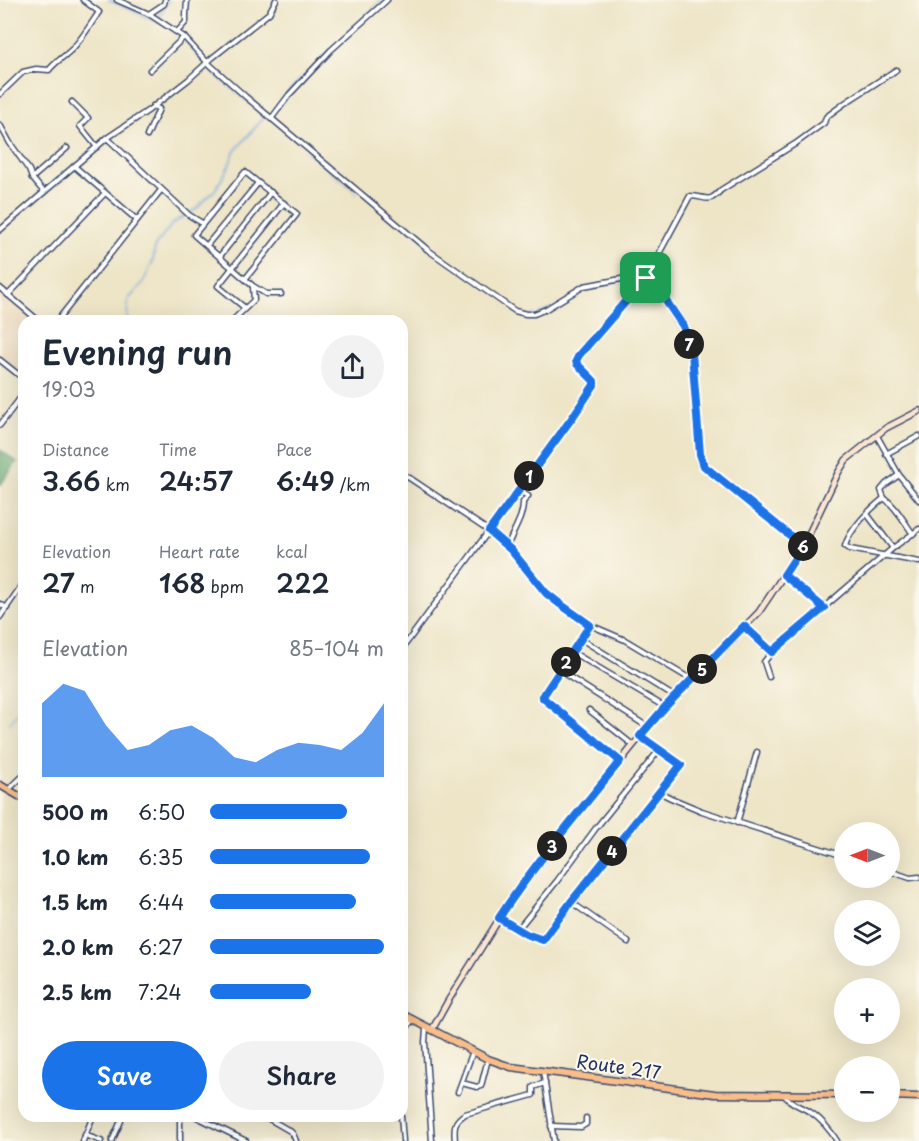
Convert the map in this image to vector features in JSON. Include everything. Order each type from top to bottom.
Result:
[{"type":"main road","points":[[0,785],[18,796]]},
{"type":"main road","name":"Route 217","points":[[408,1018],[488,1059],[511,1066],[715,1094],[834,1095]]},
{"type":"main road","points":[[900,1096],[919,1097]]},
{"type":"street","points":[[0,94],[23,72],[36,69],[49,70],[55,62],[66,56],[74,47],[99,12],[83,0]]},
{"type":"street","points":[[117,0],[149,14],[184,37],[207,62],[271,119],[428,250],[515,311],[534,314],[584,286],[637,276],[646,278],[656,286],[683,326],[692,353],[700,454],[704,466],[803,546]]},
{"type":"street","points":[[149,14],[164,4],[165,0]]},
{"type":"street","points":[[177,32],[186,22],[187,0]]},
{"type":"street","points":[[0,230],[107,138],[188,80],[269,13],[276,0]]},
{"type":"street","points":[[271,119],[289,95],[331,51],[387,0]]},
{"type":"street","points":[[150,70],[184,37]]},
{"type":"street","points":[[408,641],[594,385],[594,381],[577,364],[579,355],[646,278],[690,196],[713,198],[721,190],[795,144],[825,123],[826,117],[845,103],[896,70]]},
{"type":"street","points":[[72,102],[88,118],[80,126],[97,147]]},
{"type":"street","points":[[147,136],[159,109],[153,106]]},
{"type":"street","points":[[0,125],[32,178],[44,192]]},
{"type":"street","points":[[107,138],[200,225]]},
{"type":"street","points":[[32,178],[67,148]]},
{"type":"street","points":[[74,166],[137,220]]},
{"type":"street","points":[[246,278],[297,214],[245,171],[194,235],[253,286],[266,294],[281,294]]},
{"type":"street","points":[[207,245],[258,183]]},
{"type":"street","points":[[62,315],[161,190]]},
{"type":"street","points":[[220,256],[271,192]]},
{"type":"street","points":[[8,295],[105,193]]},
{"type":"street","points":[[245,308],[218,286],[284,203]]},
{"type":"street","points":[[238,315],[254,300],[253,286]]},
{"type":"street","points":[[0,288],[32,315]]},
{"type":"street","points":[[0,360],[18,374]]},
{"type":"street","points":[[0,425],[18,401]]},
{"type":"street","points":[[432,1141],[425,1042],[429,1029],[511,900],[640,736],[665,707],[759,612],[803,546],[844,462],[886,428],[919,411]]},
{"type":"street","points":[[877,436],[899,475],[919,500]]},
{"type":"street","points":[[886,454],[919,436]]},
{"type":"street","points":[[899,475],[881,490],[884,498],[888,500],[913,534]]},
{"type":"street","points":[[408,477],[489,531],[507,546],[546,593],[560,604],[590,625],[625,640],[692,680]]},
{"type":"street","points":[[507,546],[519,520],[524,506],[523,502],[528,496],[519,491]]},
{"type":"street","points":[[884,498],[858,524],[845,546],[850,549],[919,562]]},
{"type":"street","points":[[867,514],[893,548]]},
{"type":"street","points":[[769,676],[764,662],[772,652],[893,548],[919,529]]},
{"type":"street","points":[[784,575],[824,608]]},
{"type":"street","points":[[0,617],[18,591]]},
{"type":"street","points":[[0,604],[7,608]]},
{"type":"street","points":[[590,625],[543,696],[544,700],[620,761]]},
{"type":"street","points":[[744,626],[772,652]]},
{"type":"street","points":[[581,639],[675,697]]},
{"type":"street","points":[[572,652],[665,707]]},
{"type":"street","points":[[560,671],[648,727]]},
{"type":"street","points":[[589,710],[633,745]]},
{"type":"street","points":[[499,918],[543,940],[681,765],[640,736]]},
{"type":"street","points":[[518,929],[660,749]]},
{"type":"street","points":[[737,823],[757,752]]},
{"type":"street","points":[[8,790],[18,781]]},
{"type":"street","points":[[659,792],[702,811],[834,853]]},
{"type":"street","points":[[900,874],[919,878]]},
{"type":"street","points":[[571,902],[628,942]]},
{"type":"street","points":[[408,1026],[412,1020]]},
{"type":"street","points":[[458,1092],[473,1051]]},
{"type":"street","points":[[462,1083],[481,1086],[488,1059]]},
{"type":"street","points":[[543,1071],[554,1141]]},
{"type":"street","points":[[455,1141],[457,1119],[465,1114],[533,1095],[533,1087],[545,1083]]},
{"type":"street","points":[[783,1094],[790,1102],[818,1118],[837,1141]]},
{"type":"street","points":[[551,1126],[581,1127],[586,1124],[586,1118]]},
{"type":"street","points":[[83,1141],[90,1122]]},
{"type":"street","points":[[112,1141],[121,1122]]},
{"type":"street","points":[[180,1122],[180,1141]]},
{"type":"street","points":[[207,1122],[246,1141]]},
{"type":"street","points":[[274,1122],[290,1131],[296,1141]]},
{"type":"street","points":[[401,1122],[403,1141]]},
{"type":"street","points":[[85,1135],[102,1141]]},
{"type":"shaded area","points":[[0,292],[29,315],[18,315],[18,372],[0,359]]},
{"type":"green space","points":[[0,450],[17,462],[0,485]]},
{"type":"waterway","points":[[109,0],[160,23]]},
{"type":"waterway","points":[[158,18],[169,0]]},
{"type":"waterway","points":[[351,30],[382,0]]},
{"type":"waterway","points":[[186,42],[210,70],[256,108]]},
{"type":"waterway","points":[[271,115],[305,75]]},
{"type":"waterway","points":[[127,315],[128,300],[143,283],[153,261],[155,246],[173,223],[196,209],[215,190],[234,152],[266,115]]},
{"type":"waterway","points":[[306,150],[357,193]]},
{"type":"waterway","points":[[573,295],[616,282],[641,280]]},
{"type":"waterway","points":[[645,281],[662,298],[684,335]]},
{"type":"waterway","points":[[539,314],[548,310]]},
{"type":"waterway","points":[[514,312],[529,317],[534,315]]},
{"type":"waterway","points":[[10,723],[18,712]]},
{"type":"route","points":[[646,278],[656,286],[683,326],[692,353],[700,454],[704,466],[803,546],[784,575],[824,608],[772,652],[744,626],[640,736],[681,765],[543,940],[526,934],[499,918],[620,761],[543,698],[590,625],[546,593],[511,550],[489,531],[594,385],[594,381],[577,364],[579,355],[646,278]]}]
